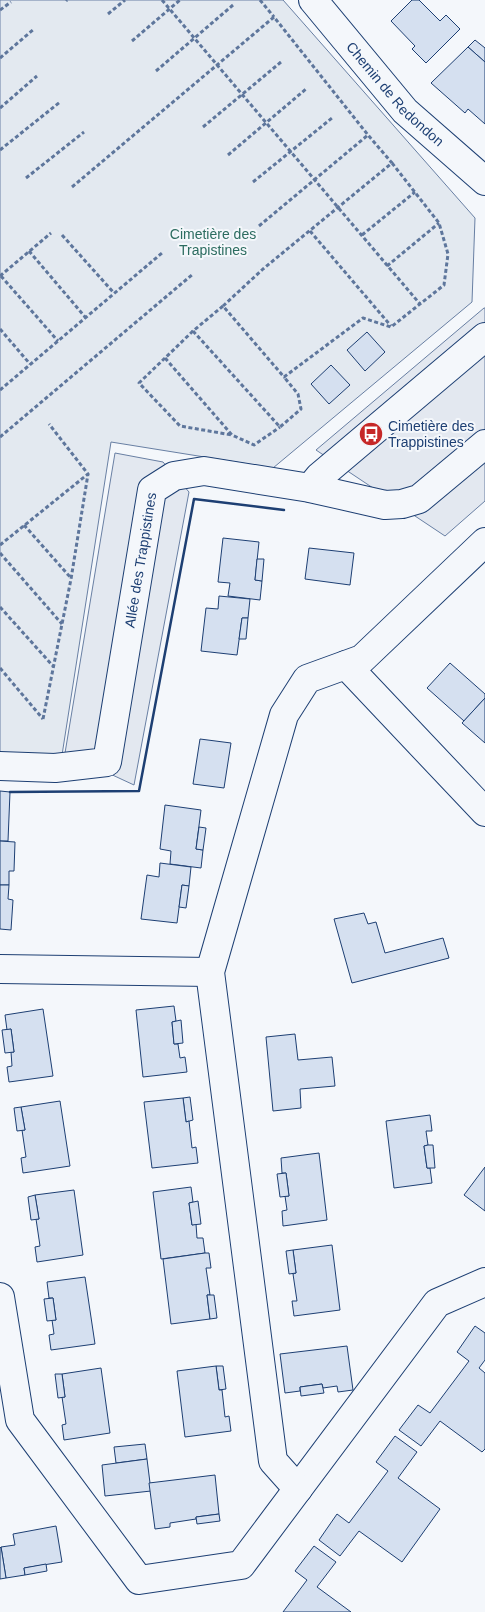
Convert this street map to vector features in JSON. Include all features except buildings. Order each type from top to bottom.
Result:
[{"type":"street","name":"Chemin de Redondon","points":[[313,0],[405,111],[485,181]]},
{"type":"street","points":[[310,488],[319,477],[485,337]]},
{"type":"street","name":"Allée des Trappistines","points":[[0,766],[56,768],[107,762],[152,490],[174,476],[204,471],[310,488],[385,505],[402,504],[419,499],[485,444]]},
{"type":"street","points":[[298,1488],[273,1461],[210,972],[284,716],[307,679],[362,659],[485,542]]},
{"type":"street","points":[[346,665],[485,812]]},
{"type":"street","points":[[0,969],[210,972]]},
{"type":"street","points":[[0,1297],[20,1420],[139,1580],[241,1565],[437,1303],[485,1282]]},
{"type":"path","points":[[108,14],[125,0]]},
{"type":"path","points":[[162,0],[420,304]]},
{"type":"path","points":[[132,41],[180,0]]},
{"type":"path","points":[[260,0],[439,222],[448,254],[444,285],[391,327]]},
{"type":"path","points":[[0,10],[10,2]]},
{"type":"path","points":[[156,71],[233,5]]},
{"type":"path","points":[[72,187],[274,18]]},
{"type":"path","points":[[0,58],[34,29]]},
{"type":"path","points":[[203,127],[281,62]]},
{"type":"path","points":[[0,108],[37,76]]},
{"type":"path","points":[[228,154],[306,89]]},
{"type":"path","points":[[0,150],[60,102]]},
{"type":"path","points":[[253,182],[332,118]]},
{"type":"path","points":[[26,178],[84,132]]},
{"type":"path","points":[[259,226],[368,135]]},
{"type":"path","points":[[223,306],[298,394],[301,409],[280,427],[254,444],[232,435],[180,426],[139,383],[193,331],[263,269],[392,163]]},
{"type":"path","points":[[362,235],[415,192]]},
{"type":"path","points":[[387,266],[439,222]]},
{"type":"path","points":[[310,231],[391,327]]},
{"type":"path","points":[[51,233],[0,276],[58,341]]},
{"type":"path","points":[[62,235],[114,293]]},
{"type":"path","points":[[29,251],[86,318]]},
{"type":"path","points":[[0,389],[162,253]]},
{"type":"path","points":[[0,437],[193,274]]},
{"type":"path","points":[[284,377],[363,318],[391,327]]},
{"type":"path","points":[[0,329],[30,364]]},
{"type":"path","points":[[193,331],[280,427]]},
{"type":"path","points":[[165,358],[232,435]]},
{"type":"path","points":[[0,668],[43,719],[63,624],[88,474],[49,424]]},
{"type":"path","points":[[0,545],[88,474]]},
{"type":"path","points":[[24,525],[71,579]]},
{"type":"path","points":[[0,553],[63,624]]},
{"type":"path","points":[[0,606],[53,667]]},
{"type":"green space","name":"Cimetière des Trapistines","points":[[0,0],[283,0],[475,218],[472,302],[273,468],[111,442],[62,755],[0,753]]},
{"type":"shaded area","points":[[484,308],[485,501],[445,536],[316,450]]},
{"type":"shaded area","points":[[115,453],[163,462],[189,492],[134,785],[65,753]]},
{"type":"wall","points":[[10,792],[139,791],[194,499],[284,510]]},
{"type":"place","name":"Cimetière des Trappistines","points":[[371,434]]}]
